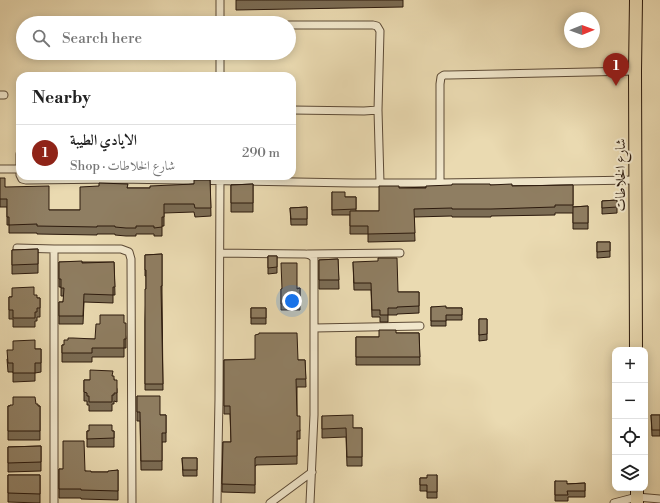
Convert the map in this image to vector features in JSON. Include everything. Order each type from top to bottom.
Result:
[{"type":"main road","name":"شارع الخلاطات","points":[[636,0],[636,347]]},
{"type":"street","points":[[220,0],[220,16]]},
{"type":"street","points":[[296,25],[377,26],[380,32],[378,110],[380,183]]},
{"type":"street","points":[[220,60],[220,72]]},
{"type":"street","points":[[440,183],[440,84],[441,77],[444,75],[636,71]]},
{"type":"street","points":[[296,110],[378,110]]},
{"type":"street","points":[[0,169],[16,169]]},
{"type":"street","points":[[217,503],[220,399],[220,180]]},
{"type":"street","points":[[273,180],[353,183],[440,183],[636,180]]},
{"type":"street","points":[[17,248],[121,249],[129,252],[131,259],[132,503]]},
{"type":"street","points":[[54,249],[54,503]]},
{"type":"street","points":[[220,253],[305,254],[400,252]]},
{"type":"street","points":[[305,254],[309,254],[314,259],[314,415],[310,503]]},
{"type":"street","points":[[315,328],[420,326]]},
{"type":"street","points":[[270,503],[312,472]]},
{"type":"street","points":[[614,503],[637,496],[660,499]]},
{"type":"building","points":[[0,178],[5,178],[5,187],[49,186],[49,210],[80,210],[80,187],[99,186],[99,183],[128,184],[127,188],[150,188],[150,186],[194,184],[194,180],[210,180],[211,208],[195,208],[194,204],[164,204],[162,227],[154,228],[154,226],[136,226],[136,228],[126,228],[115,226],[37,226],[37,224],[9,225],[9,217],[7,217],[7,199],[0,199]]},
{"type":"building","points":[[253,184],[253,203],[231,203],[231,185]]},
{"type":"building","points":[[452,184],[512,184],[512,186],[573,185],[573,205],[491,209],[414,209],[415,233],[368,234],[368,226],[350,226],[350,211],[379,211],[379,186],[426,188],[426,186]]},
{"type":"building","points":[[332,192],[345,192],[345,197],[356,197],[356,209],[332,210]]},
{"type":"building","points":[[617,200],[617,207],[602,208],[602,201]]},
{"type":"building","points":[[588,206],[588,223],[573,223],[573,207]]},
{"type":"building","points":[[307,207],[307,219],[291,219],[290,208]]},
{"type":"building","points":[[597,242],[610,242],[610,251],[597,252]]},
{"type":"building","points":[[38,249],[38,264],[12,265],[12,250]]},
{"type":"building","points":[[162,254],[161,286],[163,384],[145,384],[145,255]]},
{"type":"building","points":[[268,256],[277,256],[277,267],[268,268]]},
{"type":"building","points":[[378,258],[397,258],[398,292],[419,292],[419,306],[388,308],[388,315],[380,315],[380,310],[372,310],[371,283],[354,283],[353,262],[378,261]]},
{"type":"building","points":[[338,259],[339,280],[319,280],[319,260]]},
{"type":"building","points":[[82,261],[82,263],[114,262],[115,287],[113,287],[113,295],[84,294],[83,316],[59,316],[59,302],[63,302],[64,288],[61,288],[61,279],[59,279],[59,262]]},
{"type":"building","points":[[281,263],[297,263],[297,289],[300,288],[300,304],[281,304]]},
{"type":"building","points":[[34,287],[34,295],[37,295],[37,298],[40,298],[40,308],[37,308],[37,312],[35,312],[35,318],[13,318],[13,310],[9,310],[9,297],[12,297],[12,288]]},
{"type":"building","points":[[446,306],[446,308],[462,308],[462,315],[446,315],[446,321],[431,321],[431,307]]},
{"type":"building","points":[[251,308],[266,308],[266,318],[251,318]]},
{"type":"building","points":[[100,315],[124,315],[124,323],[126,323],[126,339],[124,339],[124,348],[92,348],[92,353],[62,353],[62,345],[64,345],[64,340],[68,340],[68,338],[95,339],[96,324],[100,324]]},
{"type":"building","points":[[479,319],[487,319],[487,334],[479,335]]},
{"type":"building","points":[[379,330],[396,330],[396,333],[419,333],[420,357],[356,357],[356,337],[379,337]]},
{"type":"building","points":[[259,333],[297,333],[298,360],[305,360],[306,379],[296,379],[297,416],[300,416],[300,431],[297,431],[297,456],[256,457],[255,485],[222,484],[223,442],[231,442],[230,406],[224,406],[224,360],[255,359],[255,335]]},
{"type":"building","points":[[35,340],[35,349],[41,349],[41,363],[35,363],[35,373],[13,373],[13,363],[8,363],[7,350],[13,350],[13,341]]},
{"type":"building","points":[[90,370],[113,371],[112,376],[114,376],[114,380],[117,380],[117,393],[112,395],[112,402],[89,402],[89,396],[87,396],[87,393],[84,392],[84,380],[90,380]]},
{"type":"building","points":[[137,396],[160,396],[160,415],[166,415],[166,433],[162,433],[162,461],[141,461],[140,412],[137,412]]},
{"type":"building","points":[[13,397],[35,397],[36,404],[40,406],[40,431],[8,431],[8,406],[13,405]]},
{"type":"building","points":[[353,415],[353,428],[362,428],[362,457],[347,457],[346,428],[322,429],[322,416]]},
{"type":"building","points":[[651,415],[660,415],[660,430],[652,430]]},
{"type":"building","points":[[89,425],[112,425],[114,438],[87,439]]},
{"type":"building","points":[[63,441],[84,441],[85,471],[108,472],[118,470],[118,491],[59,489],[59,469],[63,469]]},
{"type":"building","points":[[41,446],[41,462],[8,463],[8,447]]},
{"type":"building","points":[[182,458],[197,458],[197,470],[183,470]]},
{"type":"building","points":[[8,475],[40,475],[40,494],[8,493]]},
{"type":"building","points":[[427,475],[437,475],[437,492],[427,492],[427,485],[420,485],[420,478],[427,478]]},
{"type":"building","points":[[555,481],[567,481],[567,484],[585,483],[585,491],[567,491],[568,495],[555,495]]},
{"type":"place","name":"الايادي الطيبة","points":[[616,86]]}]
